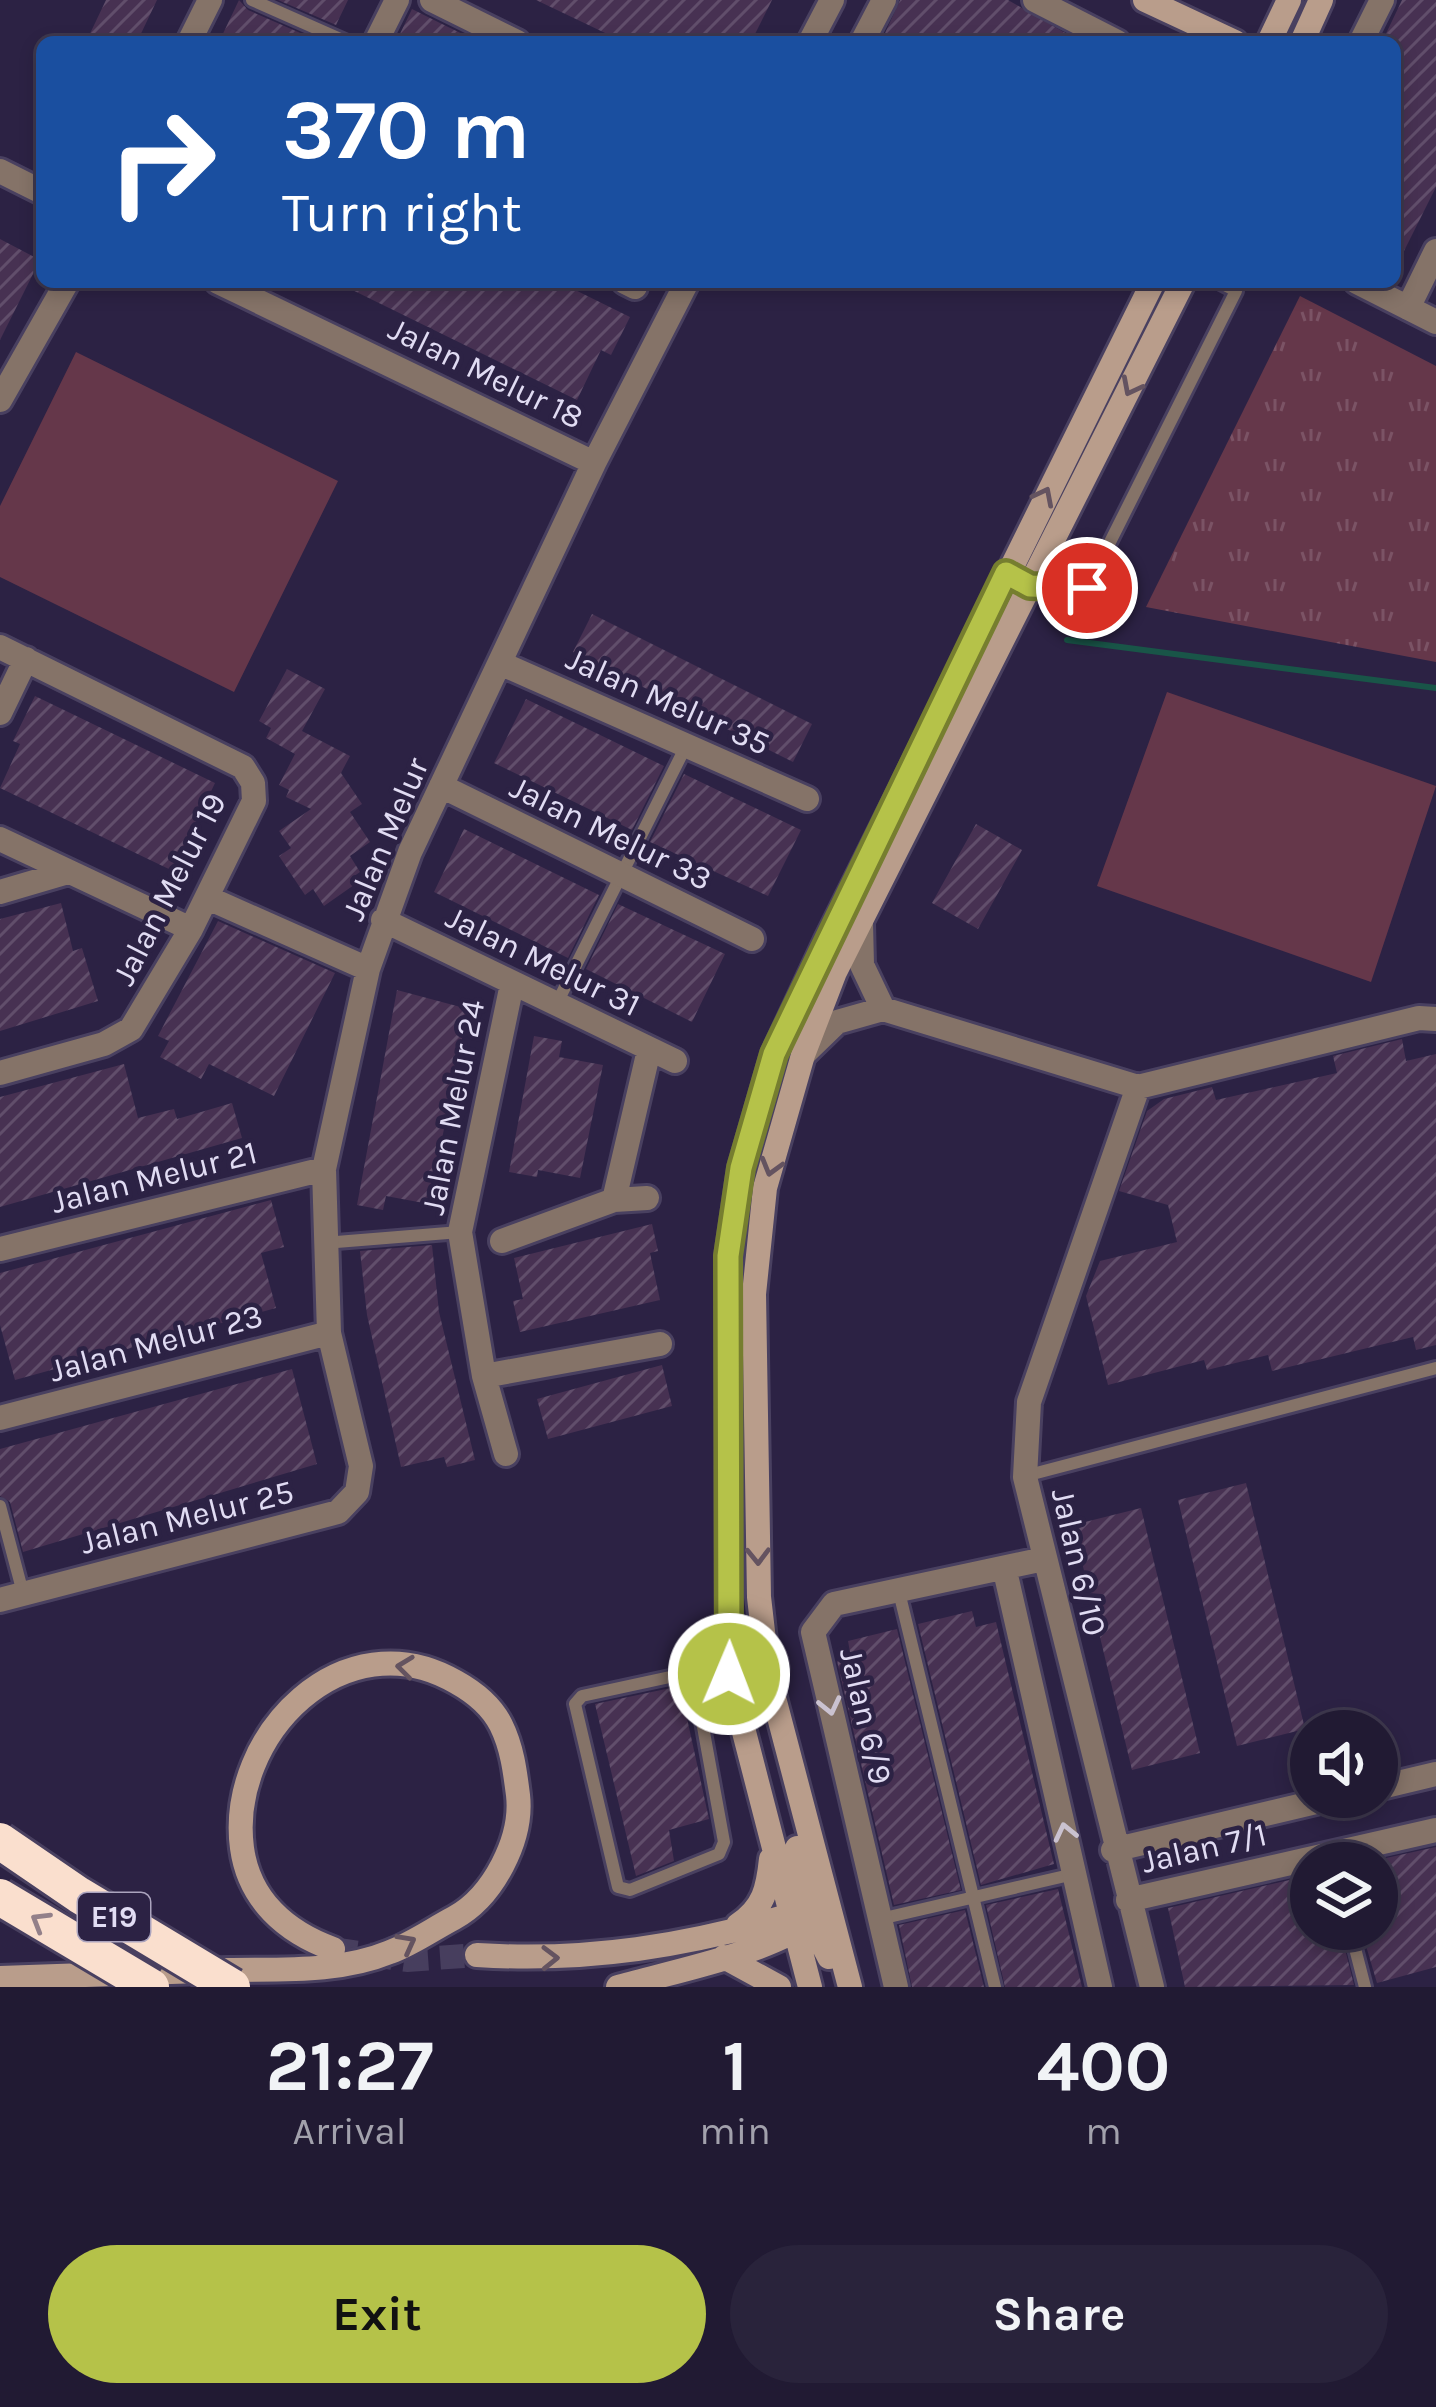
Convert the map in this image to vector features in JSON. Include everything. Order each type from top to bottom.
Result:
[{"type":"highway","name":"E19","points":[[0,1841],[232,1987]]},
{"type":"highway","name":"E19","points":[[0,1897],[151,1987]]},
{"type":"street","points":[[191,36],[210,0]]},
{"type":"street","points":[[379,36],[397,0]]},
{"type":"street","points":[[432,0],[506,36]]},
{"type":"street","points":[[813,36],[832,0]]},
{"type":"street","points":[[865,36],[884,0]]},
{"type":"street","points":[[1035,0],[1105,36]]},
{"type":"street","points":[[1145,0],[1222,36]]},
{"type":"street","points":[[1272,36],[1288,0]]},
{"type":"street","points":[[1305,36],[1321,0]]},
{"type":"street","points":[[1364,36],[1382,0]]},
{"type":"street","points":[[0,171],[36,189]]},
{"type":"street","points":[[1408,308],[1436,251]]},
{"type":"street","points":[[0,400],[64,288]]},
{"type":"street","name":"Jalan Melur","points":[[361,1466],[329,1333],[324,1169],[368,968],[383,920],[441,786],[594,463],[684,288]]},
{"type":"street","points":[[836,1987],[826,1948],[801,1921],[772,1842],[729,1662],[728,1256],[741,1168],[774,1054],[1146,288]]},
{"type":"street","points":[[810,1987],[759,1597],[754,1294],[765,1188],[803,1054],[860,923],[1180,288]]},
{"type":"street","points":[[1369,288],[1436,322]]},
{"type":"street","name":"Jalan Melur 18","points":[[253,290],[594,463]]},
{"type":"street","points":[[1006,573],[1030,586]]},
{"type":"street","name":"Jalan Melur 19","points":[[0,647],[243,767],[254,783],[254,801],[208,898],[131,1029],[104,1044],[0,1073]]},
{"type":"street","points":[[0,713],[26,659]]},
{"type":"street","name":"Jalan Melur 35","points":[[502,664],[807,799]]},
{"type":"street","name":"Jalan Melur 33","points":[[441,786],[752,939]]},
{"type":"street","points":[[0,839],[190,929]]},
{"type":"street","points":[[0,892],[68,872]]},
{"type":"street","points":[[208,898],[368,968]]},
{"type":"street","name":"Jalan Melur 31","points":[[383,920],[675,1061]]},
{"type":"street","points":[[860,923],[862,964],[883,1009]]},
{"type":"street","name":"Jalan Melur 24","points":[[506,1454],[484,1376],[460,1232],[512,984]]},
{"type":"street","points":[[803,1054],[837,1022],[883,1009],[1138,1088],[1419,1018],[1436,1019]]},
{"type":"street","points":[[614,1200],[650,1050]]},
{"type":"street","name":"Jalan 6/10","points":[[1138,1088],[1029,1402],[1024,1477],[1152,1987]]},
{"type":"street","name":"Jalan Melur 21","points":[[0,1249],[324,1169]]},
{"type":"street","points":[[502,1240],[614,1200],[647,1198]]},
{"type":"street","name":"Jalan Melur 23","points":[[0,1418],[329,1333]]},
{"type":"street","points":[[484,1376],[660,1344]]},
{"type":"street","name":"Jalan Melur 25","points":[[12,1596],[338,1512],[357,1492],[361,1466]]},
{"type":"street","name":"Jalan 6/9","points":[[896,1987],[813,1632],[834,1604],[1044,1559]]},
{"type":"street","points":[[1005,1571],[1100,1987]]},
{"type":"street","points":[[0,1978],[332,1967],[389,1953],[462,1914],[502,1869],[519,1808],[513,1756],[500,1722],[476,1694],[441,1673],[398,1664],[356,1667],[305,1692],[268,1730],[245,1774],[238,1820],[245,1870],[276,1919],[333,1949]]},
{"type":"street","points":[[768,1675],[850,1987]]},
{"type":"street","points":[[1398,1783],[1436,1774]]},
{"type":"street","points":[[1114,1850],[1290,1808]]},
{"type":"street","name":"Jalan 7/1","points":[[1391,1842],[1436,1830]]},
{"type":"street","points":[[722,1947],[753,1916],[768,1892],[772,1842]]},
{"type":"street","name":"Jalan 7/1","points":[[1127,1900],[1290,1867]]},
{"type":"street","points":[[618,1987],[801,1921]]},
{"type":"street","points":[[476,1955],[549,1960],[722,1947],[779,1987]]},
{"type":"lane","points":[[252,0],[333,36]]},
{"type":"lane","points":[[1030,586],[1087,588],[1236,291],[1230,288]]},
{"type":"lane","points":[[556,1005],[686,746]]},
{"type":"lane","points":[[323,1243],[460,1232]]},
{"type":"lane","points":[[1024,1477],[1436,1368]]},
{"type":"lane","points":[[0,1506],[12,1596]]},
{"type":"lane","points":[[899,1592],[995,1987]]},
{"type":"lane","points":[[693,1672],[724,1842],[719,1854],[706,1862],[630,1890],[618,1887],[575,1704],[582,1696],[729,1662]]},
{"type":"lane","points":[[880,1919],[1074,1874]]},
{"type":"lane","points":[[1355,1950],[1365,1987]]},
{"type":"green space","points":[[1300,296],[1436,366],[1436,662],[1146,607]]},
{"type":"green space","points":[[76,352],[338,481],[234,692],[0,577],[0,506]]},
{"type":"green space","points":[[1167,692],[1436,786],[1371,982],[1097,886]]},
{"type":"building","points":[[106,0],[157,0],[140,36],[89,36]]},
{"type":"building","points":[[239,0],[248,10],[307,36],[222,36]]},
{"type":"building","points":[[278,0],[348,0],[336,25]]},
{"type":"building","points":[[536,0],[772,0],[754,36],[611,36]]},
{"type":"building","points":[[900,0],[1008,0],[1071,36],[884,36]]},
{"type":"building","points":[[1402,0],[1436,0],[1436,187],[1401,257],[1401,36],[1385,36]]},
{"type":"building","points":[[412,9],[467,36],[399,36]]},
{"type":"building","points":[[0,239],[36,258],[36,268],[0,340]]},
{"type":"building","points":[[348,288],[571,288],[630,317],[611,355],[601,350],[577,400]]},
{"type":"building","points":[[592,614],[812,724],[793,762],[573,652]]},
{"type":"building","points":[[287,669],[325,689],[302,731],[350,756],[341,773],[362,804],[350,812],[370,842],[350,856],[360,872],[350,879],[354,885],[324,906],[313,889],[305,895],[279,856],[291,848],[279,831],[311,809],[286,797],[289,790],[279,785],[295,754],[266,738],[271,728],[259,721]]},
{"type":"building","points":[[35,696],[215,783],[173,871],[0,788],[20,744],[13,741]]},
{"type":"building","points":[[526,699],[664,766],[632,830],[494,763]]},
{"type":"building","points":[[684,774],[801,830],[768,896],[650,842]]},
{"type":"building","points":[[976,824],[1022,850],[978,929],[932,903]]},
{"type":"building","points":[[464,829],[599,895],[568,958],[434,892]]},
{"type":"building","points":[[61,903],[73,951],[82,948],[98,1001],[0,1031],[0,919]]},
{"type":"building","points":[[618,904],[725,954],[692,1022],[586,969]]},
{"type":"building","points":[[218,921],[335,973],[274,1096],[209,1064],[201,1079],[160,1057],[169,1041],[158,1036]]},
{"type":"building","points":[[397,990],[468,1009],[429,1204],[386,1196],[383,1210],[357,1205]]},
{"type":"building","points":[[534,1036],[562,1041],[559,1057],[603,1065],[580,1178],[538,1170],[537,1177],[509,1172]]},
{"type":"building","points":[[1402,1039],[1406,1061],[1436,1054],[1436,1345],[1416,1350],[1413,1337],[1272,1371],[1268,1355],[1207,1370],[1204,1360],[1108,1385],[1086,1296],[1100,1261],[1177,1242],[1168,1205],[1119,1191],[1147,1111],[1164,1099],[1212,1087],[1216,1100],[1337,1073],[1333,1056]]},
{"type":"building","points":[[124,1064],[138,1118],[174,1109],[177,1119],[232,1103],[242,1138],[0,1207],[0,1097]]},
{"type":"building","points":[[271,1200],[284,1247],[261,1253],[276,1308],[15,1380],[0,1325],[0,1273]]},
{"type":"building","points":[[652,1224],[658,1251],[650,1253],[660,1300],[520,1332],[513,1301],[523,1299],[514,1258]]},
{"type":"building","points":[[432,1245],[439,1312],[475,1460],[447,1467],[444,1457],[401,1467],[367,1315],[360,1251]]},
{"type":"building","points":[[662,1365],[672,1406],[548,1439],[537,1399]]},
{"type":"building","points":[[292,1369],[317,1464],[23,1552],[10,1502],[0,1496],[0,1449]]},
{"type":"building","points":[[1246,1483],[1300,1710],[1290,1710],[1290,1733],[1237,1746],[1178,1500]]},
{"type":"building","points":[[1141,1508],[1200,1753],[1132,1770],[1073,1525]]},
{"type":"building","points":[[972,1611],[976,1627],[996,1622],[1054,1864],[981,1885],[918,1624]]},
{"type":"building","points":[[897,1629],[961,1890],[894,1905],[837,1661],[851,1658],[848,1641]]},
{"type":"building","points":[[680,1686],[709,1819],[669,1830],[674,1861],[636,1876],[595,1704]]},
{"type":"building","points":[[1436,1847],[1436,1967],[1377,1983],[1367,1950],[1398,1950],[1398,1855]]},
{"type":"building","points":[[1290,1880],[1290,1950],[1345,1950],[1354,1985],[1185,1987],[1168,1908]]},
{"type":"building","points":[[1058,1889],[1082,1987],[1005,1987],[986,1905]]},
{"type":"building","points":[[965,1910],[984,1987],[912,1987],[899,1925]]},
{"type":"waterway","points":[[1067,640],[1436,688]]},
{"type":"tunnel","points":[[333,1949],[407,1960],[477,1955]]},
{"type":"route","points":[[729,1674],[728,1256],[741,1168],[774,1054],[1006,573],[1030,586],[1087,588]]}]
